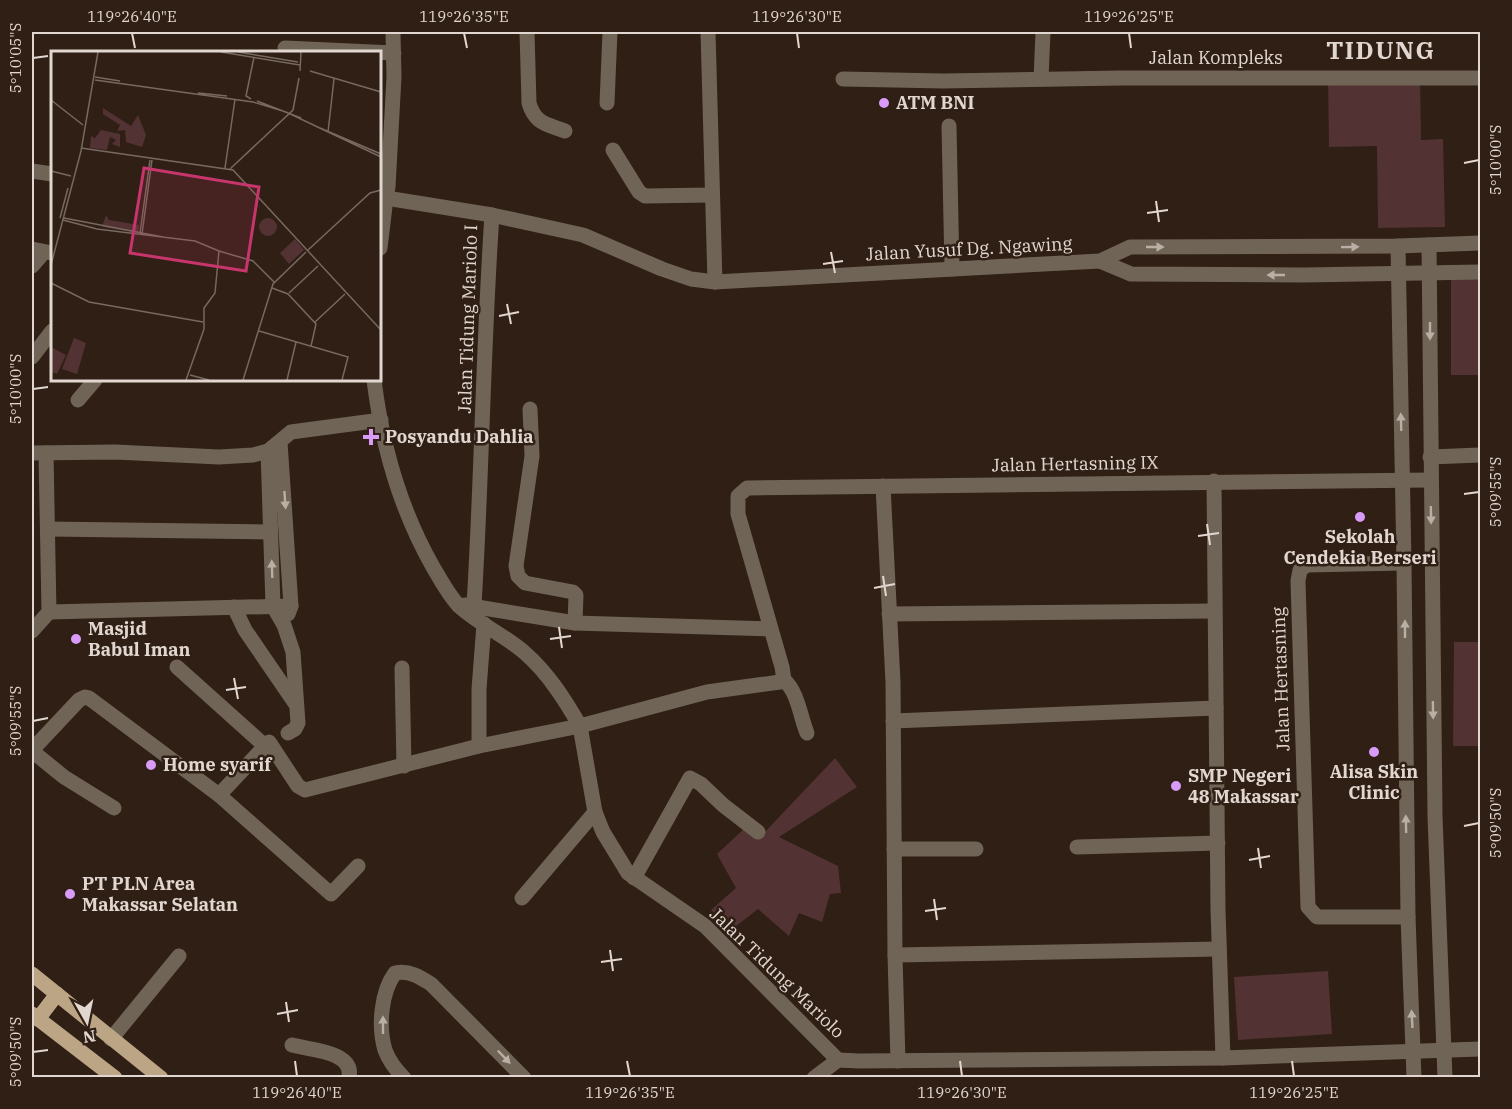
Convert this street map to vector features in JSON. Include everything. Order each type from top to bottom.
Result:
[{"type":"main road","points":[[32,974],[161,1077]]},
{"type":"main road","points":[[57,994],[35,1016],[115,1077]]},
{"type":"street","points":[[381,231],[386,121],[394,53],[393,32]]},
{"type":"street","points":[[527,32],[529,103],[532,114],[538,120],[565,131]]},
{"type":"street","points":[[607,103],[610,32]]},
{"type":"street","points":[[708,32],[715,282]]},
{"type":"street","points":[[1041,80],[1043,32]]},
{"type":"street","points":[[285,48],[350,51]]},
{"type":"street","points":[[381,52],[394,53]]},
{"type":"street","name":"Jalan Kompleks","points":[[843,79],[943,81],[1259,77],[1480,78]]},
{"type":"street","points":[[949,126],[951,269]]},
{"type":"street","points":[[613,150],[639,192],[645,196],[711,195]]},
{"type":"street","points":[[32,171],[51,174]]},
{"type":"street","name":"Jalan Yusuf Dg. Ngawing","points":[[383,198],[492,215],[582,235],[662,269],[692,279],[715,282],[1100,261],[1130,247],[1398,246],[1480,243]]},
{"type":"street","name":"Jalan Tidung Mariolo I","points":[[474,605],[482,452],[486,303],[492,215]]},
{"type":"street","points":[[1429,245],[1430,480],[1438,916],[1444,1077]]},
{"type":"street","points":[[1398,246],[1403,480],[1407,917],[1414,1077]]},
{"type":"street","points":[[1304,247],[1304,274]]},
{"type":"street","points":[[32,266],[43,251]]},
{"type":"street","name":"Jalan Yusuf Dg. Ngawing","points":[[1100,261],[1131,274],[1480,272]]},
{"type":"street","points":[[32,357],[51,332]]},
{"type":"street","points":[[78,400],[94,381]]},
{"type":"street","name":"Jalan Tidung Mariolo","points":[[374,381],[393,476],[408,517],[441,582],[457,604],[525,652],[551,682],[580,726],[595,812],[614,852],[628,873],[705,926],[838,1060]]},
{"type":"street","points":[[530,409],[532,456],[516,566],[518,576],[525,583],[573,592],[576,595],[574,623]]},
{"type":"street","points":[[32,631],[49,612],[48,529],[39,453],[114,452],[219,457],[253,455],[274,446],[291,432],[381,420]]},
{"type":"street","points":[[274,446],[270,532],[273,606],[284,625],[293,652],[298,723],[295,729],[288,733]]},
{"type":"street","points":[[274,446],[291,606],[284,625]]},
{"type":"street","points":[[1430,457],[1480,455]]},
{"type":"street","name":"Jalan Hertasning IX","points":[[770,629],[738,514],[738,496],[747,488],[1430,480]]},
{"type":"street","points":[[1214,482],[1219,949],[1223,1058]]},
{"type":"street","points":[[883,486],[892,721],[898,1061]]},
{"type":"street","points":[[48,529],[270,532]]},
{"type":"street","name":"Jalan Hertasning","points":[[1404,563],[1307,565],[1300,570],[1298,581],[1308,907],[1317,917],[1407,917]]},
{"type":"street","points":[[457,604],[574,623],[770,629],[784,680],[790,686],[807,733]]},
{"type":"street","points":[[49,612],[291,606]]},
{"type":"street","points":[[234,607],[245,630],[297,705]]},
{"type":"street","points":[[889,614],[1214,611]]},
{"type":"street","points":[[479,746],[479,689],[484,624]]},
{"type":"street","points":[[177,667],[267,743],[301,789],[404,766],[479,746],[580,726],[707,692],[775,684],[784,680]]},
{"type":"street","points":[[402,668],[404,766]]},
{"type":"street","points":[[114,808],[64,777],[32,751],[79,700],[89,698],[219,795],[331,894],[357,866]]},
{"type":"street","points":[[892,721],[1216,708]]},
{"type":"street","points":[[219,795],[267,743]]},
{"type":"street","points":[[634,878],[690,778],[701,784],[723,805],[758,832]]},
{"type":"street","points":[[522,898],[595,812]]},
{"type":"street","points":[[1077,847],[1218,843]]},
{"type":"street","points":[[894,849],[976,849]]},
{"type":"street","points":[[895,955],[1219,949]]},
{"type":"street","points":[[111,1039],[179,956]]},
{"type":"street","points":[[404,1077],[388,1057],[382,1026],[385,993],[395,973],[403,971],[416,975],[431,984],[524,1077]]},
{"type":"street","points":[[292,1046],[338,1056],[350,1067],[349,1077]]},
{"type":"street","points":[[814,1077],[838,1060],[1223,1058],[1480,1049]]},
{"type":"shaded area","points":[[1420,74],[1421,140],[1443,139],[1445,227],[1378,228],[1377,146],[1329,147],[1328,75]]},
{"type":"shaded area","points":[[1451,277],[1480,277],[1480,375],[1451,375]]},
{"type":"shaded area","points":[[1454,642],[1480,642],[1480,746],[1453,746]]},
{"type":"shaded area","points":[[835,758],[857,787],[779,837],[838,866],[841,893],[830,894],[822,922],[799,913],[789,936],[758,909],[731,930],[711,910],[736,888],[717,854],[746,827],[763,834]]},
{"type":"shaded area","points":[[1328,971],[1332,1034],[1238,1040],[1234,977]]},
{"type":"place","name":"ATM BNI","points":[[884,103]]},
{"type":"place","name":"Posyandu Dahlia","points":[[371,437]]},
{"type":"place","name":"Sekolah Cendekia Berseri","points":[[1360,517]]},
{"type":"place","name":"Masjid Babul Iman","points":[[76,639]]},
{"type":"place","name":"Alisa Skin Clinic","points":[[1374,752]]},
{"type":"place","name":"Home syarif","points":[[151,765]]},
{"type":"place","name":"SMP Negeri 48 Makassar","points":[[1176,786]]},
{"type":"place","name":"PT PLN Area Makassar Selatan","points":[[70,894]]},
{"type":"district","name":"TIDUNG","points":[[1381,51]]}]
